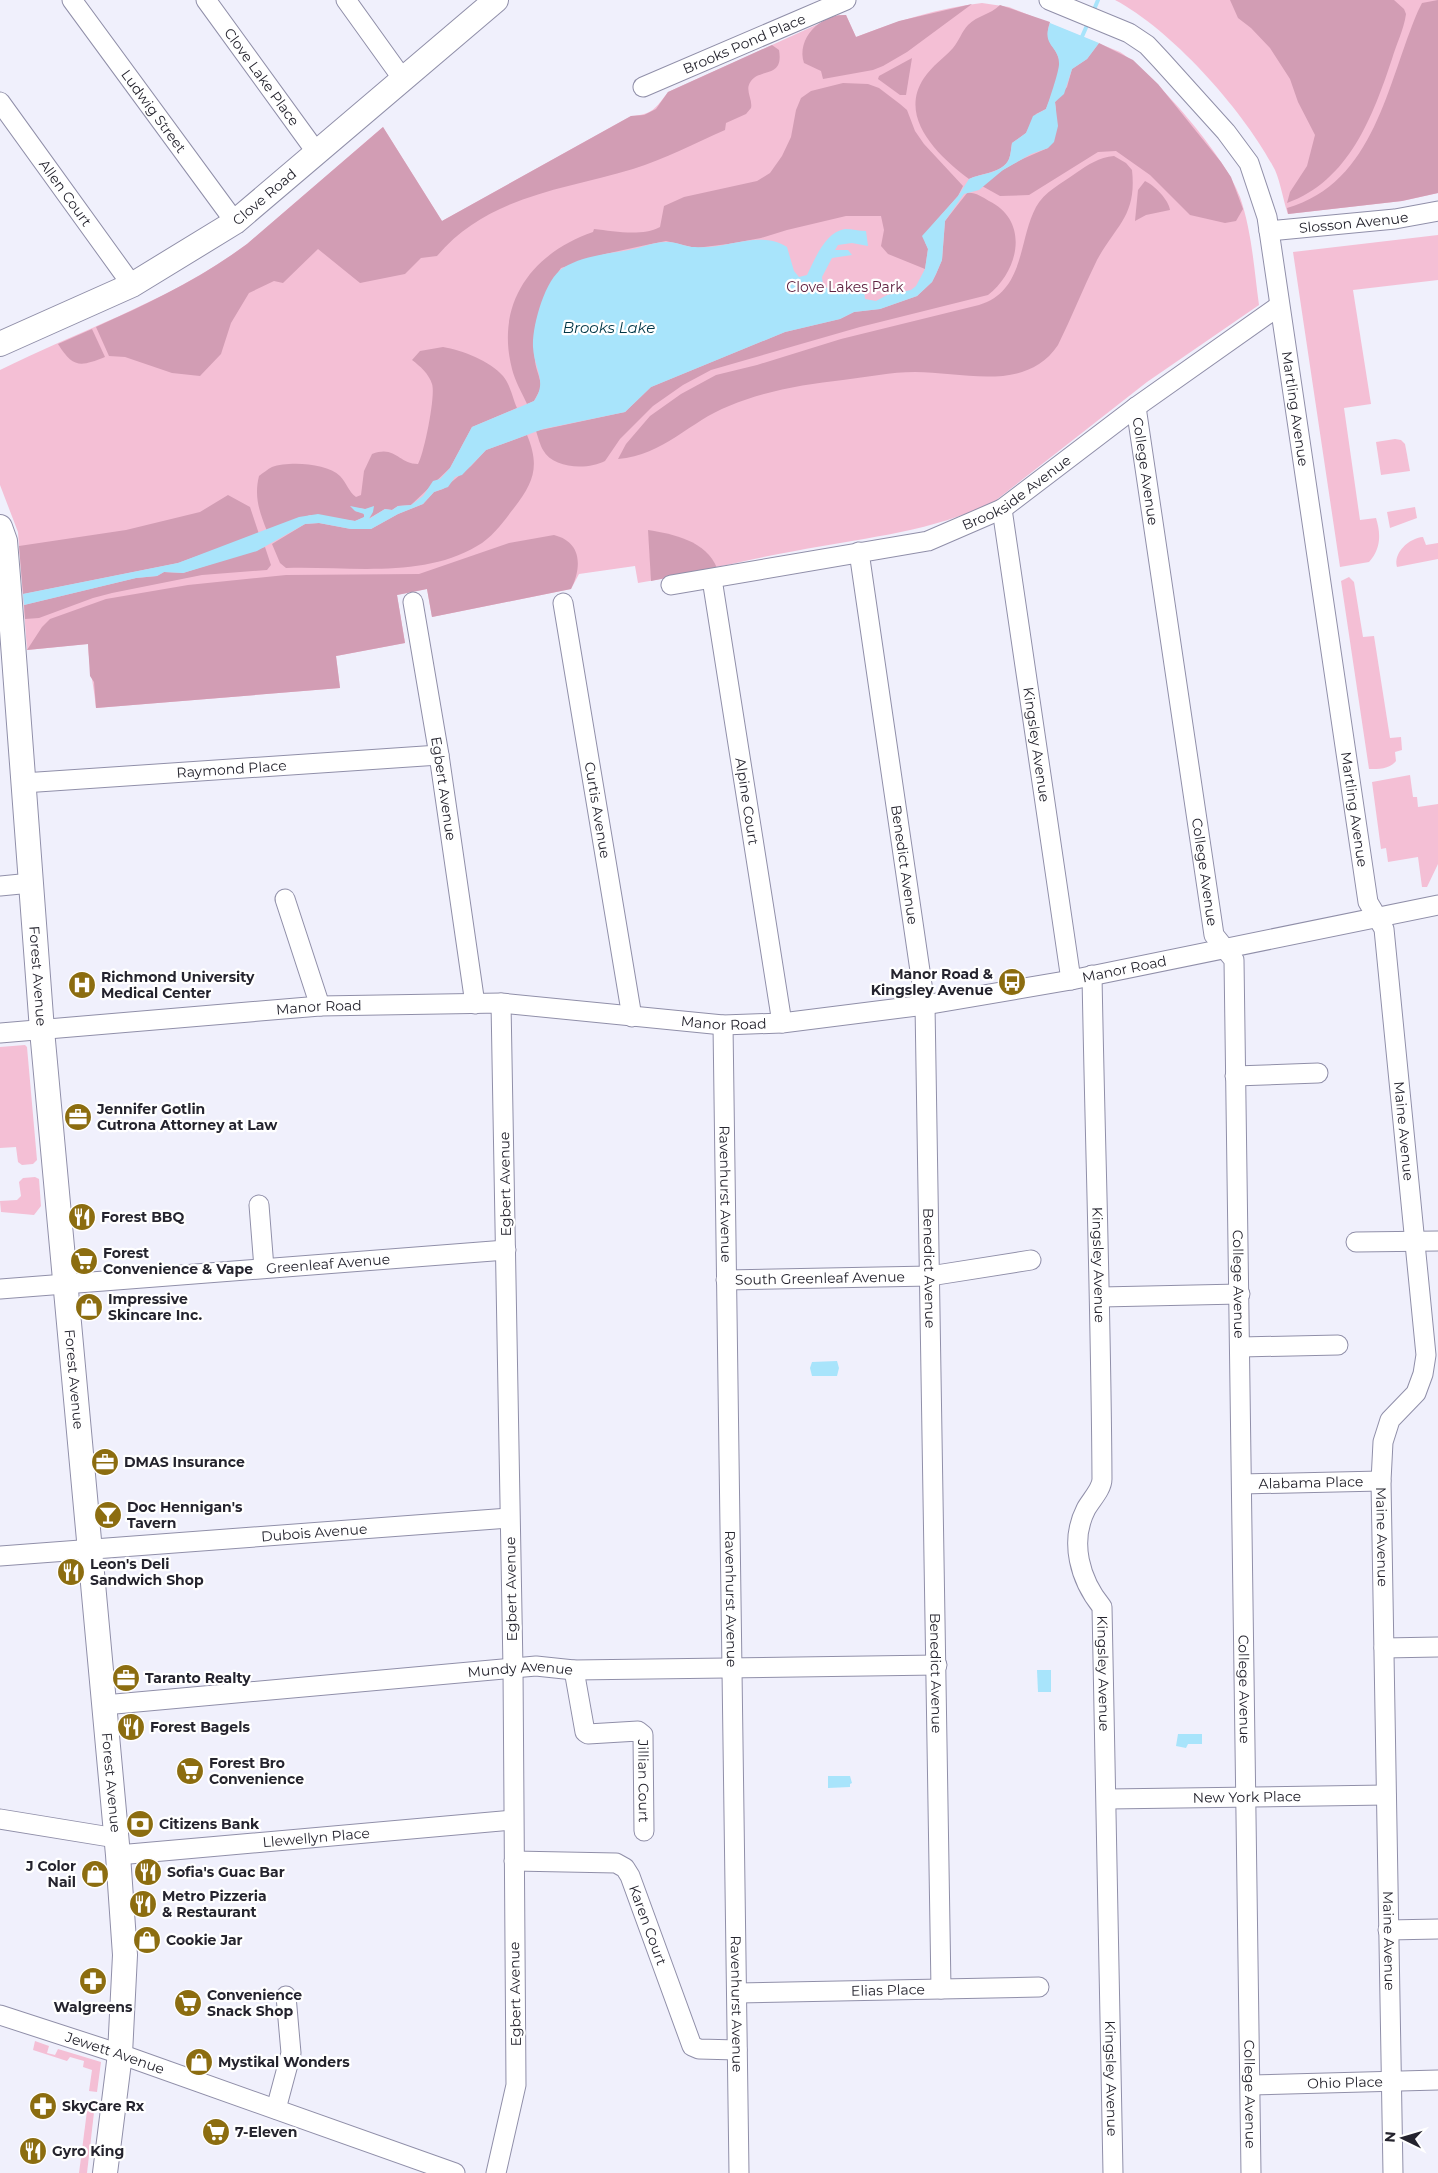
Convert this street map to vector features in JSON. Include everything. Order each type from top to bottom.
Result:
[{"type":"main road","name":"Clove Road","points":[[0,344],[132,286],[235,222],[496,0]]},
{"type":"main road","name":"Forest Avenue","points":[[0,527],[5,541],[42,1030],[117,1846],[125,1955],[120,2054],[105,2173]]},
{"type":"street","name":"Ludwig Street","points":[[72,0],[235,222]]},
{"type":"street","name":"Clove Lake Place","points":[[206,0],[317,153]]},
{"type":"street","points":[[346,0],[402,78]]},
{"type":"street","name":"Brooks Pond Place","points":[[643,87],[846,0]]},
{"type":"street","name":"Martling Avenue","points":[[1051,0],[1105,21],[1147,45],[1226,132],[1253,172],[1264,203],[1269,230],[1368,902],[1378,916]]},
{"type":"street","name":"Allen Court","points":[[0,102],[132,286]]},
{"type":"street","name":"Slosson Avenue","points":[[1269,230],[1386,220],[1438,211]]},
{"type":"street","name":"Brookside Avenue","points":[[671,585],[928,541],[1002,509],[1136,407],[1279,306]]},
{"type":"street","name":"College Avenue","points":[[1136,407],[1214,936],[1234,960],[1251,2173]]},
{"type":"street","name":"Kingsley Avenue","points":[[1002,509],[1071,980]]},
{"type":"street","name":"Benedict Avenue","points":[[859,552],[925,1005],[941,1989]]},
{"type":"street","name":"Alpine Court","points":[[712,579],[782,1023]]},
{"type":"street","name":"Egbert Avenue","points":[[413,602],[439,755],[475,1004]]},
{"type":"street","name":"Curtis Avenue","points":[[563,603],[632,1018]]},
{"type":"street","name":"Raymond Place","points":[[23,784],[439,755]]},
{"type":"street","points":[[0,886],[31,883]]},
{"type":"street","points":[[284,899],[320,1006]]},
{"type":"street","name":"Manor Road","points":[[0,1033],[320,1006],[501,1003],[632,1018],[723,1025],[782,1023],[925,1005],[1071,980],[1438,905]]},
{"type":"street","name":"Maine Avenue","points":[[1378,916],[1384,929],[1426,1354],[1431,1374],[1416,1394],[1390,1420],[1382,1442],[1390,2081],[1393,2173]]},
{"type":"street","name":"Kingsley Avenue","points":[[1092,975],[1100,1297],[1102,1485],[1084,1512],[1079,1529],[1078,1547],[1083,1577],[1102,1607],[1108,1800],[1113,2173]]},
{"type":"street","name":"Egbert Avenue","points":[[496,2173],[516,2084],[512,1669],[501,1003]]},
{"type":"street","name":"Ravenhurst Avenue","points":[[723,1025],[738,1993],[738,2173]]},
{"type":"street","points":[[1236,1076],[1318,1073]]},
{"type":"street","points":[[259,1205],[264,1268]]},
{"type":"street","points":[[1356,1242],[1438,1240]]},
{"type":"street","name":"Greenleaf Avenue","points":[[0,1289],[506,1250]]},
{"type":"street","name":"South Greenleaf Avenue","points":[[726,1280],[930,1276],[1031,1260]]},
{"type":"street","points":[[1100,1297],[1240,1294]]},
{"type":"street","points":[[1240,1348],[1338,1345]]},
{"type":"street","name":"Alabama Place","points":[[1242,1484],[1381,1481]]},
{"type":"street","name":"Dubois Avenue","points":[[0,1556],[509,1518]]},
{"type":"street","points":[[1384,1648],[1438,1647]]},
{"type":"street","name":"Mundy Avenue","points":[[104,1705],[536,1666],[574,1670],[937,1665]]},
{"type":"street","name":"Jillian Court","points":[[574,1670],[585,1732],[588,1734],[638,1731],[643,1734],[644,1831]]},
{"type":"street","name":"New York Place","points":[[1108,1800],[1386,1795]]},
{"type":"street","name":"Llewellyn Place","points":[[0,1819],[117,1846],[513,1820]]},
{"type":"street","name":"Karen Court","points":[[514,1861],[616,1863],[625,1868],[630,1876],[692,2046],[699,2049],[737,2050]]},
{"type":"street","points":[[1388,1930],[1438,1929]]},
{"type":"street","name":"Elias Place","points":[[738,1993],[1039,1987]]},
{"type":"street","points":[[276,2109],[291,2053],[286,1996]]},
{"type":"street","name":"Jewett Avenue","points":[[0,2015],[120,2054],[455,2173]]},
{"type":"street","name":"Ohio Place","points":[[1251,2085],[1438,2080]]},
{"type":"green space","points":[[1115,0],[1438,0],[1438,193],[1402,201],[1288,214],[1275,170],[1262,147],[1226,99],[1205,74],[1160,31]]},
{"type":"green space","name":"Clove Lakes Park","points":[[982,3],[1009,7],[1120,52],[1135,63],[1170,97],[1220,161],[1240,197],[1250,237],[1259,305],[1147,382],[995,501],[972,512],[897,533],[775,555],[638,583],[635,566],[579,574],[571,589],[432,617],[427,589],[397,595],[405,643],[336,656],[340,688],[96,708],[88,644],[27,650],[18,532],[0,485],[0,370],[158,298],[218,264],[247,244],[383,127],[442,221],[631,116],[653,110],[668,92],[838,15],[846,15],[856,37],[918,16]]},
{"type":"green space","points":[[1438,235],[1438,280],[1353,290],[1371,404],[1344,408],[1360,520],[1376,518],[1379,541],[1376,552],[1369,562],[1340,567],[1293,252]]},
{"type":"green space","points":[[1401,440],[1405,444],[1410,471],[1381,475],[1376,442]]},
{"type":"green space","points":[[1415,507],[1417,518],[1390,528],[1387,512]]},
{"type":"green space","points":[[1423,537],[1426,545],[1438,543],[1438,559],[1397,567],[1397,557],[1403,547],[1412,540]]},
{"type":"green space","points":[[1349,577],[1354,582],[1363,637],[1374,636],[1390,738],[1401,737],[1402,750],[1395,752],[1396,761],[1391,766],[1384,768],[1369,769],[1341,581]]},
{"type":"green space","points":[[1410,775],[1413,797],[1417,797],[1418,807],[1438,804],[1438,864],[1427,887],[1422,887],[1418,857],[1388,862],[1386,848],[1381,849],[1372,782]]},
{"type":"green space","points":[[25,1045],[27,1047],[37,1160],[33,1164],[22,1165],[18,1162],[16,1147],[0,1148],[0,1047]]},
{"type":"green space","points":[[35,1177],[39,1179],[41,1206],[34,1215],[1,1212],[0,1201],[17,1200],[21,1196],[19,1182],[23,1178]]},
{"type":"green space","points":[[35,2041],[49,2046],[47,2053],[55,2055],[58,2049],[101,2062],[97,2092],[89,2091],[92,2070],[83,2067],[84,2061],[70,2057],[67,2061],[33,2050]]},
{"type":"green space","points":[[88,2103],[95,2104],[87,2173],[79,2173]]},
{"type":"shaded area","points":[[1230,0],[1394,0],[1404,9],[1406,14],[1385,81],[1367,124],[1356,144],[1327,179],[1309,193],[1287,203],[1290,192],[1307,166],[1315,135],[1298,102],[1290,79],[1270,48],[1251,28],[1238,18]]},
{"type":"shaded area","points":[[1438,0],[1438,193],[1402,201],[1288,214],[1287,208],[1317,195],[1340,177],[1359,154],[1374,127],[1422,3]]},
{"type":"shaded area","points":[[972,4],[907,52],[873,70],[823,79],[821,71],[804,63],[802,54],[807,37],[820,23],[828,19],[846,15],[856,37],[899,21]]},
{"type":"shaded area","points":[[1000,5],[1050,22],[1048,39],[1059,59],[1059,70],[1046,109],[1036,114],[1026,133],[1012,143],[1010,157],[1006,164],[997,170],[969,179],[946,160],[926,135],[919,122],[916,108],[917,93],[927,74],[953,48],[968,25]]},
{"type":"shaded area","points":[[1099,43],[1133,60],[1158,84],[1221,162],[1231,177],[1243,209],[1236,221],[1225,223],[1190,215],[1150,175],[1116,151],[1098,152],[1029,195],[1000,196],[982,186],[1005,169],[1048,148],[1056,110],[1055,102],[1067,87],[1072,69],[1087,59]]},
{"type":"shaded area","points":[[772,45],[779,50],[780,59],[778,65],[770,72],[755,77],[749,84],[748,91],[751,108],[746,114],[726,123],[725,130],[680,151],[633,169],[553,190],[503,208],[479,220],[457,236],[437,256],[421,258],[405,274],[360,283],[318,249],[283,283],[274,281],[249,293],[231,323],[221,354],[200,376],[172,373],[125,357],[109,356],[96,327],[174,290],[229,257],[247,244],[383,127],[442,221],[631,116],[644,115],[656,109],[668,92]]},
{"type":"shaded area","points":[[912,58],[906,95],[900,95],[878,79],[879,76]]},
{"type":"shaded area","points":[[843,83],[868,84],[879,88],[907,110],[915,131],[924,144],[963,186],[958,196],[935,222],[925,242],[928,249],[925,269],[888,254],[881,246],[884,230],[881,216],[846,216],[761,238],[696,248],[666,241],[605,254],[561,268],[543,301],[536,324],[534,348],[541,388],[534,401],[527,404],[512,369],[508,345],[509,323],[514,302],[523,284],[536,267],[552,253],[571,241],[593,232],[594,229],[636,233],[653,230],[660,227],[664,206],[684,197],[757,181],[770,173],[782,156],[791,137],[796,110],[801,98],[811,91]]},
{"type":"shaded area","points":[[1114,156],[1126,163],[1132,170],[1133,186],[1128,209],[1124,219],[1097,260],[1058,345],[1045,360],[1029,369],[1011,375],[973,376],[906,372],[785,389],[729,406],[715,412],[676,437],[649,451],[618,459],[626,444],[650,416],[681,394],[716,375],[757,365],[841,339],[979,305],[994,298],[1005,289],[1013,277],[1030,220],[1039,202],[1054,188],[1089,164]]},
{"type":"shaded area","points":[[1145,181],[1160,193],[1170,210],[1146,215],[1135,221],[1138,190]]},
{"type":"shaded area","points":[[967,193],[978,195],[1002,210],[1011,221],[1015,233],[1016,247],[1013,260],[999,285],[988,295],[860,327],[711,370],[683,385],[653,406],[620,439],[605,461],[598,464],[571,466],[563,464],[555,461],[543,450],[536,431],[625,412],[651,387],[785,332],[840,319],[854,312],[880,309],[917,296],[932,282],[942,260],[945,221]]},
{"type":"shaded area","points":[[92,329],[105,357],[83,364],[68,358],[58,344]]},
{"type":"shaded area","points":[[443,347],[475,357],[491,366],[508,383],[517,408],[472,427],[450,468],[411,505],[398,506],[392,510],[385,509],[368,519],[365,509],[356,508],[355,511],[363,513],[365,517],[355,521],[310,515],[267,531],[260,510],[257,490],[259,476],[272,467],[288,464],[308,464],[326,468],[340,476],[356,497],[361,495],[364,471],[372,454],[380,452],[392,453],[406,461],[418,464],[429,424],[433,390],[429,377],[412,360],[420,351]]},
{"type":"shaded area","points":[[527,435],[534,465],[530,482],[521,499],[502,524],[493,534],[477,546],[456,556],[433,563],[409,567],[384,569],[286,568],[280,563],[272,544],[305,524],[319,523],[351,529],[371,529],[398,514],[423,504],[434,492],[443,489],[471,466],[486,450]]},
{"type":"shaded area","points":[[228,495],[250,507],[259,534],[178,563],[23,594],[19,546],[126,530],[200,512]]},
{"type":"shaded area","points":[[648,530],[688,540],[705,551],[717,568],[651,581]]},
{"type":"shaded area","points":[[554,535],[563,538],[575,549],[578,564],[575,581],[571,589],[432,617],[427,589],[397,595],[405,643],[336,656],[340,688],[96,708],[94,682],[90,676],[88,644],[27,650],[42,627],[50,619],[106,599],[188,585],[286,575],[419,574],[509,543]]},
{"type":"shaded area","points":[[265,547],[271,565],[267,570],[202,575],[112,593],[39,618],[25,619],[24,605],[136,578],[157,576],[164,572],[183,573]]},
{"type":"water","name":"Brooks Lake","points":[[1050,23],[1099,43],[1087,59],[1072,69],[1064,94],[1055,102],[1058,126],[1054,142],[1048,148],[1031,154],[1003,170],[979,190],[964,194],[945,221],[942,260],[936,274],[932,282],[917,296],[880,309],[854,312],[840,319],[785,332],[651,387],[625,412],[543,429],[486,450],[462,475],[455,477],[448,487],[434,492],[423,504],[398,514],[371,529],[351,529],[319,523],[305,524],[257,551],[183,573],[164,572],[157,576],[136,578],[24,605],[23,594],[178,563],[299,517],[318,514],[355,521],[364,517],[364,514],[355,511],[350,506],[365,509],[374,506],[369,519],[385,509],[392,510],[398,506],[411,505],[423,496],[433,481],[440,479],[450,468],[472,427],[534,401],[540,387],[533,347],[537,316],[545,292],[551,282],[563,268],[578,261],[661,242],[673,242],[691,247],[707,247],[742,241],[765,240],[787,247],[794,271],[799,277],[807,275],[817,254],[832,235],[838,231],[850,229],[866,231],[868,246],[852,243],[838,245],[835,250],[848,250],[852,255],[832,258],[822,277],[823,285],[829,289],[838,290],[845,283],[864,289],[865,299],[876,301],[887,295],[911,290],[916,286],[925,269],[928,249],[922,236],[958,196],[969,179],[1001,168],[1006,164],[1010,157],[1012,143],[1026,133],[1033,116],[1046,109],[1059,66],[1058,57],[1048,37]]},
{"type":"water","points":[[837,1361],[839,1368],[837,1376],[812,1376],[810,1368],[812,1362]]},
{"type":"water","points":[[1037,1670],[1051,1670],[1051,1692],[1038,1692]]},
{"type":"water","points":[[1178,1734],[1202,1734],[1202,1744],[1188,1744],[1186,1748],[1176,1746]]},
{"type":"water","points":[[828,1776],[850,1776],[852,1783],[850,1787],[828,1788]]},
{"type":"waterway","points":[[1093,12],[1098,0]]},
{"type":"waterway","points":[[1081,39],[1088,23]]},
{"type":"place","name":"Manor Road & Kingsley Avenue","points":[[1012,982]]},
{"type":"place","name":"Richmond University Medical Center","points":[[82,985]]},
{"type":"place","name":"Jennifer Gotlin Cutrona Attorney at Law","points":[[78,1117]]},
{"type":"place","name":"Forest BBQ","points":[[82,1217]]},
{"type":"place","name":"Forest Convenience & Vape","points":[[84,1261]]},
{"type":"place","name":"Impressive Skincare Inc.","points":[[89,1307]]},
{"type":"place","name":"DMAS Insurance","points":[[105,1462]]},
{"type":"place","name":"Doc Hennigan's Tavern","points":[[108,1515]]},
{"type":"place","name":"Leon's Deli Sandwich Shop","points":[[71,1572]]},
{"type":"place","name":"Taranto Realty","points":[[126,1678]]},
{"type":"place","name":"Forest Bagels","points":[[131,1727]]},
{"type":"place","name":"Forest Bro Convenience","points":[[190,1771]]},
{"type":"place","name":"Citizens Bank","points":[[140,1824]]},
{"type":"place","name":"Sofia's Guac Bar","points":[[148,1872]]},
{"type":"place","name":"J Color Nail","points":[[95,1874]]},
{"type":"place","name":"Metro Pizzeria & Restaurant","points":[[143,1904]]},
{"type":"place","name":"Cookie Jar","points":[[147,1940]]},
{"type":"place","name":"Walgreens","points":[[93,1981]]},
{"type":"place","name":"Convenience Snack Shop","points":[[188,2003]]},
{"type":"place","name":"Mystikal Wonders","points":[[199,2062]]},
{"type":"place","name":"SkyCare Rx","points":[[43,2106]]},
{"type":"place","name":"7-Eleven","points":[[216,2132]]},
{"type":"place","name":"Gyro King","points":[[33,2151]]}]
